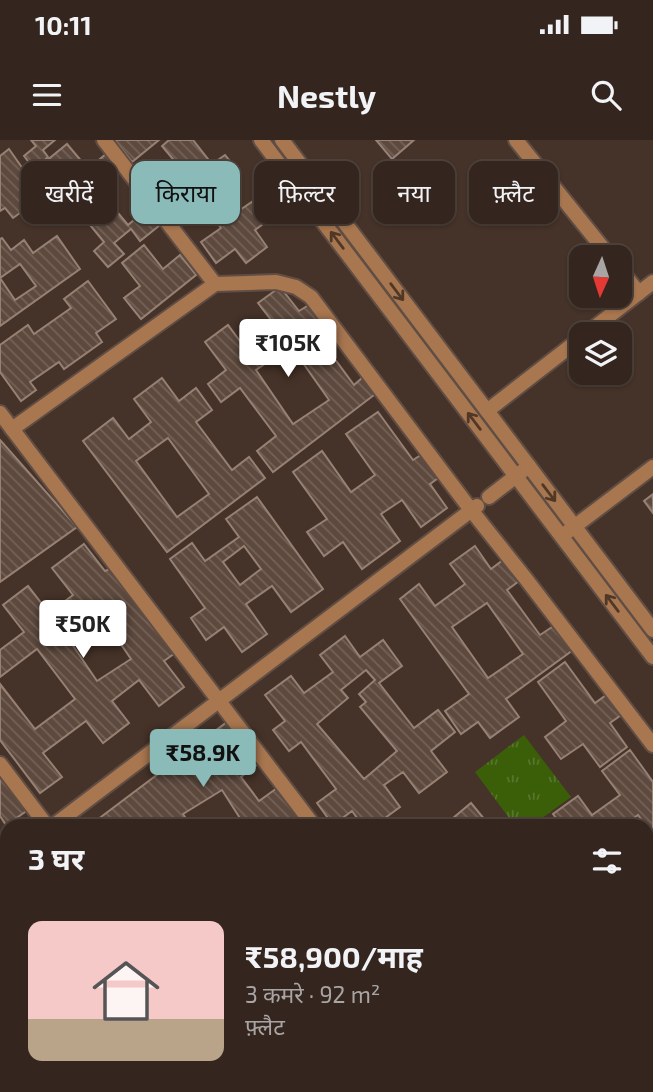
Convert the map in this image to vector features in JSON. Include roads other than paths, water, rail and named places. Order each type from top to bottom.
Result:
[{"type":"street","points":[[104,140],[215,284]]},
{"type":"street","points":[[261,140],[653,657]]},
{"type":"street","points":[[282,140],[653,630]]},
{"type":"street","points":[[516,140],[600,245]]},
{"type":"street","points":[[12,429],[215,284],[275,282],[296,287],[312,297],[653,745]]},
{"type":"street","points":[[602,322],[653,282]]},
{"type":"street","points":[[632,284],[639,293]]},
{"type":"street","points":[[487,411],[569,347]]},
{"type":"street","points":[[0,413],[309,819]]},
{"type":"street","points":[[489,498],[529,467]]},
{"type":"street","points":[[562,537],[653,467]]},
{"type":"street","points":[[62,819],[474,508]]},
{"type":"street","points":[[0,764],[42,819]]}]
